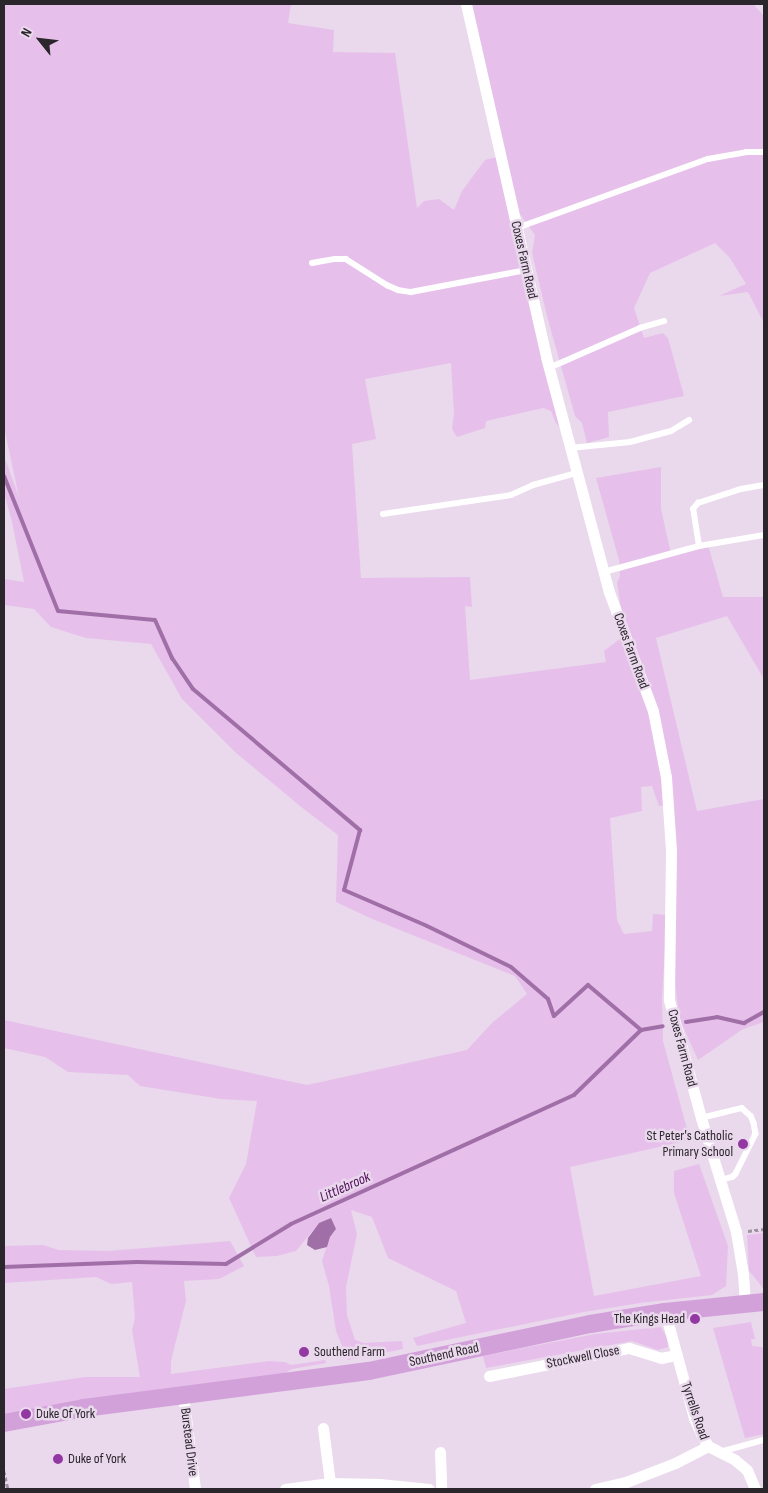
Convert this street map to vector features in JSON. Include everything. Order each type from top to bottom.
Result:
[{"type":"main road","name":"Southend Road","points":[[4,1423],[84,1408],[369,1371],[590,1324],[665,1312],[764,1302]]},
{"type":"street","name":"Coxes Farm Road","points":[[466,4],[526,270],[570,448],[604,572],[653,711],[666,777],[671,851],[668,1000],[719,1181],[736,1232],[743,1274],[745,1303]]},
{"type":"street","name":"Tyrrells Road","points":[[665,1312],[694,1418],[708,1446],[735,1460],[747,1470],[756,1489]]},
{"type":"street","name":"Stockwell Close","points":[[489,1376],[629,1348],[661,1358],[677,1355]]},
{"type":"street","name":"Burstead Drive","points":[[183,1394],[195,1489]]},
{"type":"street","points":[[323,1428],[330,1483]]},
{"type":"street","points":[[595,1489],[626,1482],[676,1463],[708,1446]]},
{"type":"street","points":[[440,1452],[441,1489]]},
{"type":"street","points":[[285,1489],[330,1483],[380,1484],[429,1489]]},
{"type":"lane","points":[[517,228],[708,159],[746,152],[764,152]]},
{"type":"lane","points":[[312,263],[346,259],[387,285],[398,290],[411,292],[526,270]]},
{"type":"lane","points":[[549,368],[640,328],[664,321]]},
{"type":"lane","points":[[570,448],[630,442],[671,431],[689,420]]},
{"type":"lane","points":[[383,514],[511,495],[533,485],[577,473]]},
{"type":"lane","points":[[699,546],[694,509],[698,503],[764,485]]},
{"type":"lane","points":[[604,572],[699,546],[764,535]]},
{"type":"lane","points":[[701,1118],[742,1108],[754,1122],[756,1134],[736,1174],[733,1177],[719,1181]]},
{"type":"lane","points":[[720,1452],[764,1440]]},
{"type":"path","points":[[736,1232],[764,1228]]},
{"type":"path","points":[[4,1471],[8,1489]]},
{"type":"shaded area","points":[[4,4],[291,4],[288,23],[334,30],[333,52],[395,53],[417,208],[424,201],[439,199],[454,210],[462,191],[485,160],[501,156],[466,4],[753,4],[764,16],[764,323],[748,292],[719,296],[746,284],[730,258],[715,243],[650,273],[634,308],[644,338],[663,333],[668,338],[684,396],[608,412],[609,437],[587,443],[582,423],[575,416],[547,316],[532,253],[535,235],[512,203],[561,429],[551,411],[543,408],[486,421],[485,428],[457,437],[452,429],[454,414],[451,363],[365,379],[376,439],[352,444],[361,578],[470,577],[472,607],[465,606],[470,680],[606,662],[604,651],[625,635],[617,583],[620,576],[619,560],[596,478],[661,467],[661,509],[671,554],[708,545],[723,597],[764,597],[764,679],[727,616],[656,638],[697,811],[764,799],[764,1022],[743,1029],[698,1060],[679,1018],[671,946],[668,805],[659,806],[652,786],[641,787],[642,811],[610,818],[617,920],[624,934],[652,931],[653,914],[667,915],[662,998],[663,1041],[690,1140],[570,1167],[594,1296],[701,1276],[674,1193],[674,1171],[699,1164],[728,1246],[726,1286],[712,1295],[640,1303],[584,1312],[417,1346],[413,1338],[466,1323],[456,1291],[388,1258],[372,1217],[351,1210],[357,1234],[346,1287],[347,1315],[355,1340],[364,1343],[402,1341],[403,1349],[348,1360],[336,1331],[329,1286],[322,1261],[330,1237],[336,1229],[319,1223],[296,1251],[277,1256],[256,1257],[229,1198],[246,1164],[257,1101],[221,1099],[140,1086],[128,1075],[68,1072],[45,1057],[4,1048],[4,1020],[307,1085],[467,1050],[492,1023],[527,994],[515,976],[370,918],[336,902],[338,835],[235,752],[182,699],[151,644],[86,638],[51,627],[34,609],[4,605],[4,579],[24,582],[4,493],[4,456],[19,497],[4,427]]},
{"type":"shaded area","points":[[331,1218],[336,1229],[330,1237],[327,1247],[315,1250],[307,1245],[308,1238],[319,1223]]},
{"type":"shaded area","points":[[764,1233],[764,1289],[749,1271],[747,1235]]},
{"type":"shaded area","points":[[230,1241],[244,1266],[219,1279],[184,1281],[186,1301],[171,1361],[171,1374],[269,1361],[285,1362],[291,1365],[325,1360],[326,1363],[292,1369],[283,1374],[160,1389],[4,1416],[4,1389],[85,1377],[140,1377],[132,1330],[135,1318],[132,1282],[111,1284],[96,1277],[4,1283],[4,1246],[43,1245],[59,1250],[108,1251]]},
{"type":"shaded area","points":[[751,1322],[755,1339],[751,1339],[752,1346],[762,1347],[764,1351],[764,1434],[745,1438],[713,1328]]},
{"type":"shaded area","points":[[661,1327],[667,1338],[668,1347],[658,1350],[632,1341],[486,1368],[483,1356],[595,1334]]},
{"type":"waterway","points":[[4,476],[58,611],[155,620],[172,658],[193,689],[360,830],[344,890],[427,926],[511,967],[548,999],[554,1016],[588,985],[641,1030]]},
{"type":"waterway","name":"Littlebrook","points":[[686,1022],[717,1017],[744,1023],[764,1012]]},
{"type":"waterway","name":"Littlebrook","points":[[4,1267],[137,1262],[226,1264],[291,1224],[574,1095],[641,1030],[663,1026]]},
{"type":"place","name":"St Peter's Catholic Primary School","points":[[743,1144]]},
{"type":"place","name":"The Kings Head","points":[[695,1319]]},
{"type":"place","name":"Southend Farm","points":[[304,1352]]},
{"type":"place","name":"Duke Of York","points":[[26,1414]]},
{"type":"place","name":"Duke of York","points":[[58,1459]]}]
